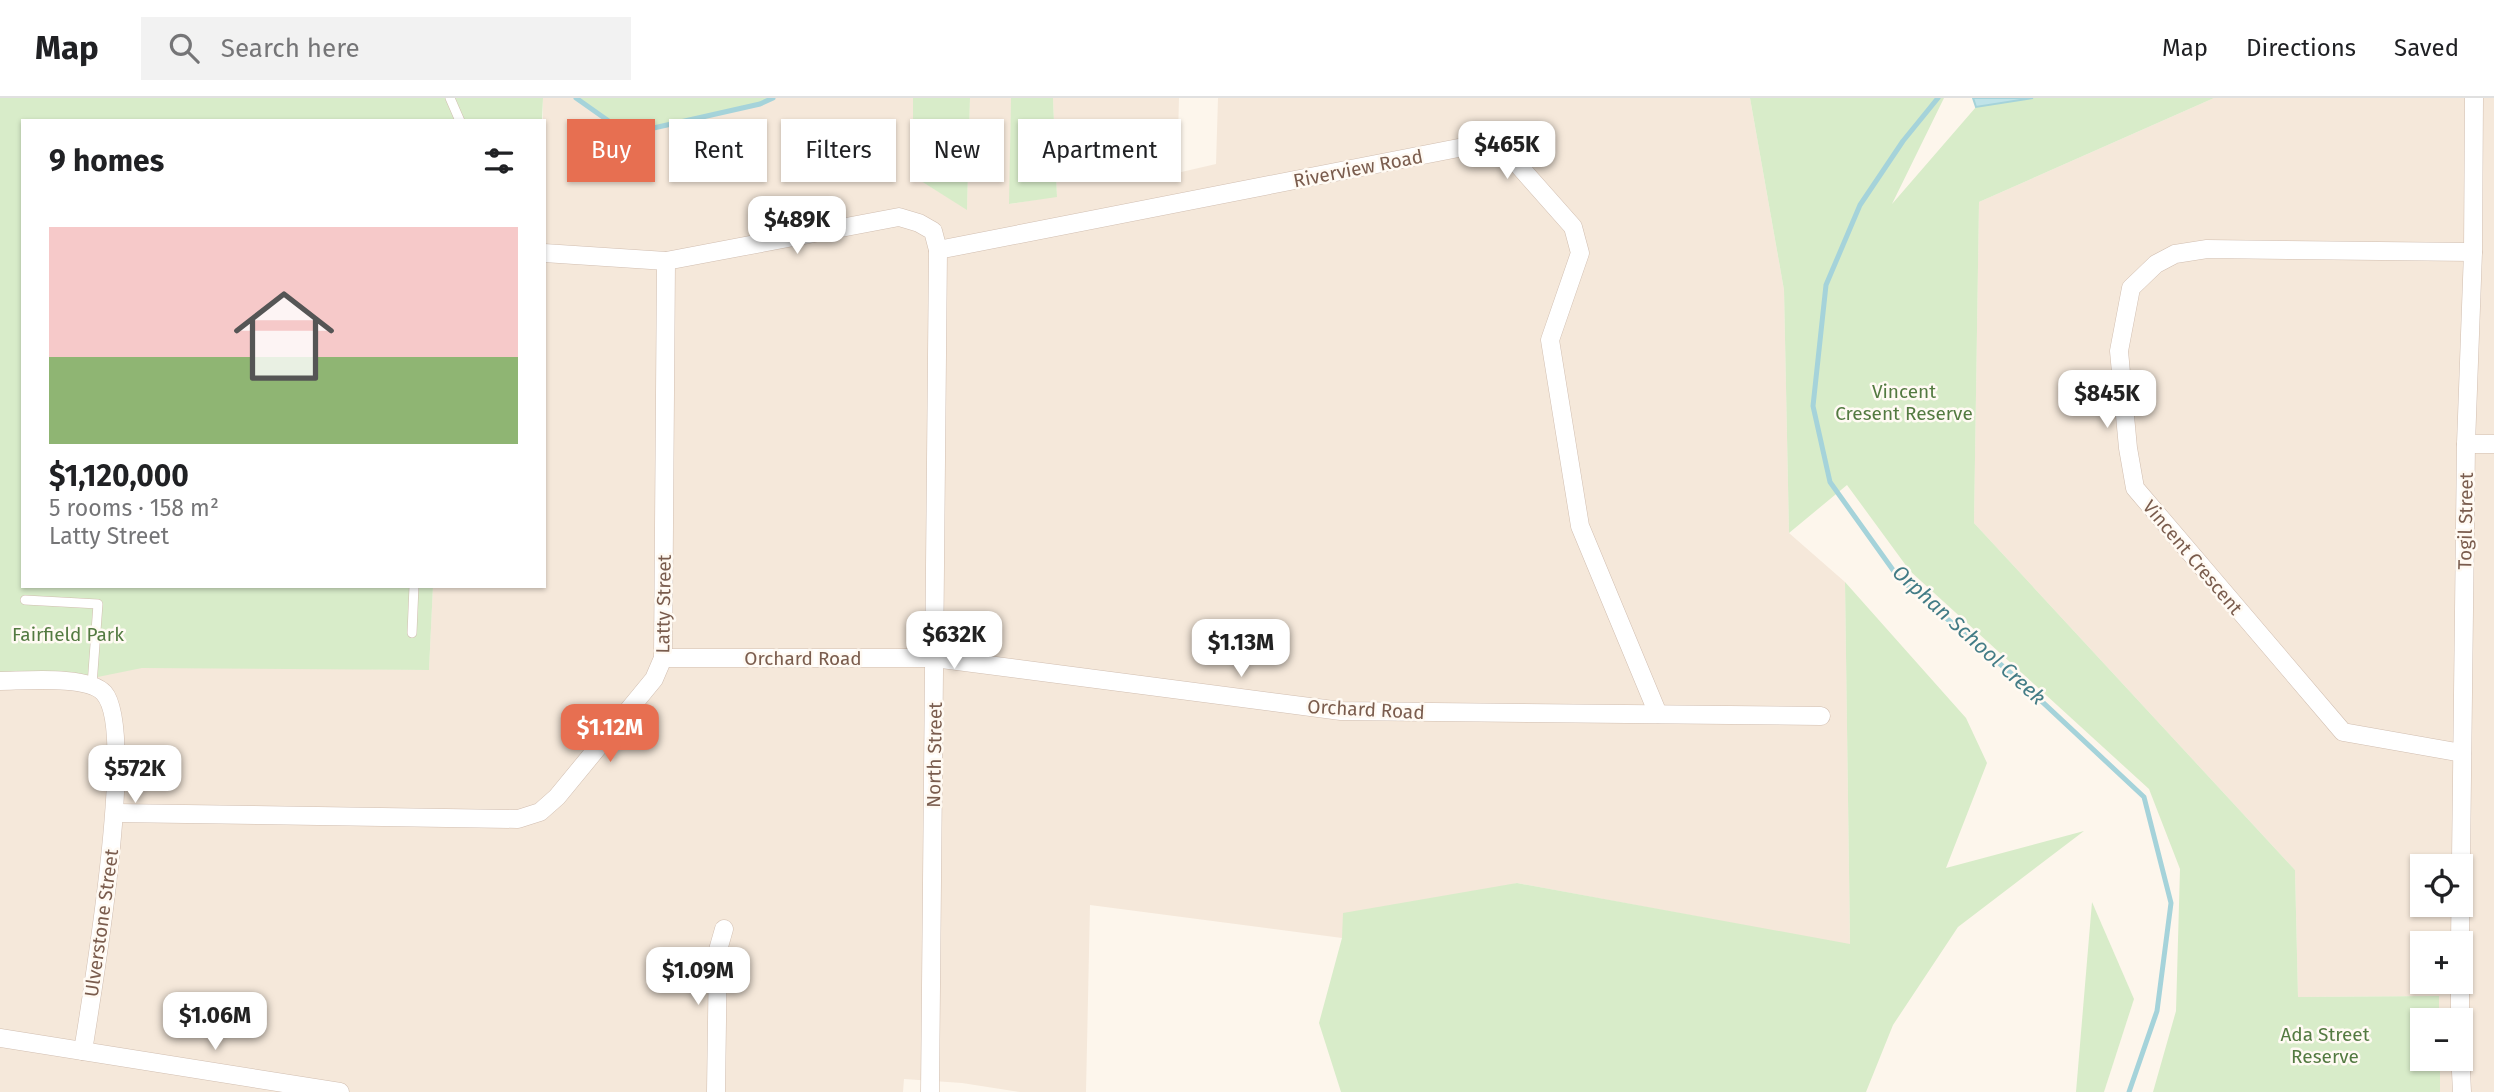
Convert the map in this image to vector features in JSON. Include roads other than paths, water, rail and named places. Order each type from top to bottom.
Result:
[{"type":"street","name":"Togil Street","points":[[2460,931],[2466,444],[2473,252],[2474,98]]},
{"type":"street","name":"Riverview Road","points":[[938,250],[1484,143],[1504,149],[1573,227],[1580,253],[1550,340],[1580,526],[1658,714]]},
{"type":"street","points":[[546,253],[666,261],[899,216],[933,231],[938,250]]},
{"type":"street","name":"Vincent Crescent","points":[[2462,753],[2343,732],[2135,488],[2128,449],[2119,351],[2131,289],[2156,264],[2175,254],[2207,249],[2473,252]]},
{"type":"street","name":"North Street","points":[[930,1092],[938,250]]},
{"type":"street","name":"Latty Street","points":[[115,813],[518,820],[540,812],[565,789],[654,679],[663,658],[666,261]]},
{"type":"street","points":[[2466,444],[2494,444]]},
{"type":"street","name":"Orchard Road","points":[[663,658],[934,658],[1341,712],[1821,716]]},
{"type":"street","points":[[0,681],[73,682],[92,685]]},
{"type":"street","name":"Ulverstone Street","points":[[83,1051],[115,813],[114,724],[110,702],[103,691],[92,685]]},
{"type":"street","points":[[716,1092],[718,950],[724,929]]},
{"type":"street","points":[[0,1038],[83,1051],[234,1083],[340,1092]]},
{"type":"street","points":[[2461,1071],[2462,1092]]},
{"type":"lane","points":[[450,98],[459,119]]},
{"type":"lane","points":[[412,633],[414,588]]},
{"type":"lane","points":[[25,600],[98,604],[92,685]]},
{"type":"water","points":[[1973,98],[2033,98],[1976,107]]},
{"type":"waterway","points":[[576,98],[627,134],[760,104],[773,98]]},
{"type":"waterway","name":"Orphan School Creek","points":[[1938,98],[1903,141],[1860,205],[1826,285],[1813,406],[1830,482],[1898,577],[2020,681],[2144,797],[2171,903],[2157,1011],[2129,1092]]},
{"type":"park label","name":"Vincent Cresent Reserve","points":[[1904,402]]},
{"type":"park label","name":"Fairfield Park","points":[[68,634]]},
{"type":"park label","name":"Ada Street Reserve","points":[[2325,1045]]}]
